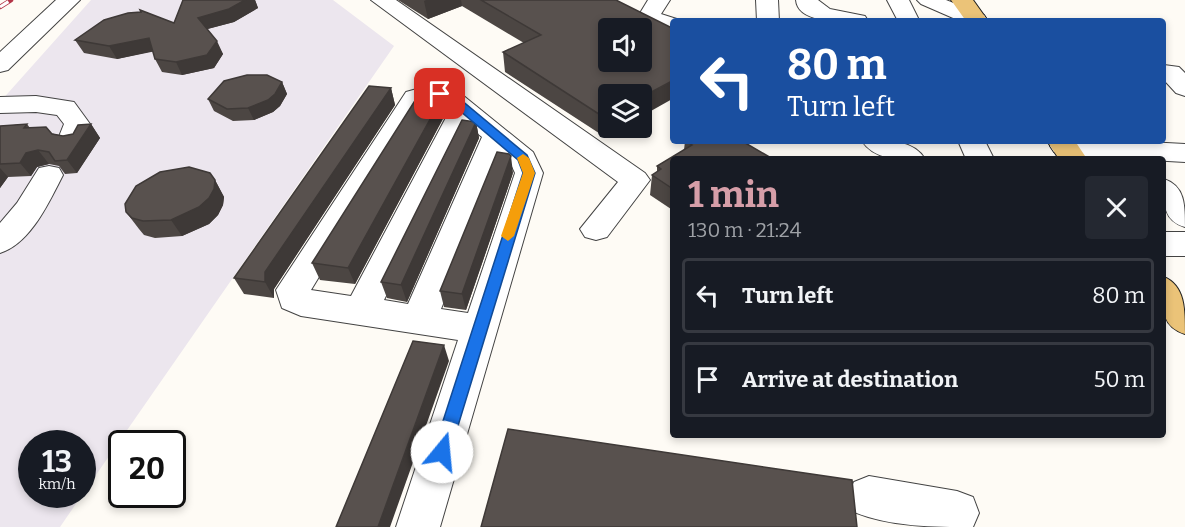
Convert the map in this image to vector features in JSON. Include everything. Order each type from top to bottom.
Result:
[{"type":"main road","points":[[963,0],[976,18]]},
{"type":"street","points":[[0,65],[52,13],[69,0]]},
{"type":"street","points":[[382,0],[635,180],[596,228]]},
{"type":"street","points":[[767,0],[768,18]]},
{"type":"street","points":[[807,0],[807,4],[823,14],[842,18]]},
{"type":"street","points":[[928,0],[972,18]]},
{"type":"street","points":[[645,9],[670,22]]},
{"type":"street","points":[[645,9],[670,27]]},
{"type":"street","points":[[418,527],[529,173],[523,158],[451,98],[440,94],[415,97],[293,290],[294,298],[301,302],[479,329]]},
{"type":"street","points":[[0,105],[36,104],[65,108],[77,124],[72,139]]},
{"type":"street","points":[[361,311],[464,108]]},
{"type":"street","points":[[419,320],[496,136]]},
{"type":"street","points":[[882,144],[905,156]]},
{"type":"street","points":[[1066,149],[1140,155],[1185,153]]},
{"type":"street","points":[[6,236],[30,208],[49,175]]},
{"type":"street","points":[[1166,244],[1185,244]]},
{"type":"street","points":[[868,497],[957,513]]},
{"type":"shaded area","points":[[91,0],[333,0],[394,46],[127,430],[108,430],[108,458],[96,475],[96,430],[18,430],[18,508],[73,508],[60,527],[0,527],[0,102]]},
{"type":"building","points":[[183,0],[245,0],[229,9],[198,18],[217,41],[207,55],[176,62],[155,59],[149,38],[109,46],[75,40],[104,20],[141,12],[140,10],[174,23]]},
{"type":"building","points":[[481,0],[616,0],[652,18],[670,27],[670,82],[652,92],[652,84],[598,84],[598,113],[503,52],[541,35]]},
{"type":"building","points":[[247,75],[267,75],[282,82],[275,94],[268,100],[248,108],[227,109],[208,99],[224,81]]},
{"type":"building","points":[[369,86],[391,88],[265,272],[265,282],[234,278]]},
{"type":"building","points":[[421,91],[444,94],[348,268],[312,263]]},
{"type":"building","points":[[462,120],[476,122],[401,285],[381,282]]},
{"type":"building","points":[[27,124],[24,128],[46,127],[52,134],[63,136],[73,134],[78,125],[91,124],[67,160],[55,161],[49,152],[38,150],[26,153],[20,163],[0,164],[0,126]]},
{"type":"building","points":[[690,144],[747,144],[768,156],[674,156],[692,145]]},
{"type":"building","points":[[497,152],[511,156],[462,294],[440,291]]},
{"type":"building","points":[[670,158],[670,187],[652,175],[661,169],[657,166]]},
{"type":"building","points":[[189,167],[210,173],[215,180],[214,189],[209,198],[199,207],[171,220],[143,221],[132,218],[126,212],[125,204],[136,186],[160,172]]},
{"type":"building","points":[[413,341],[444,345],[378,527],[336,527]]},
{"type":"building","points":[[508,429],[852,480],[857,527],[481,527]]},
{"type":"railway","points":[[0,7],[11,0]]},
{"type":"slow traffic","points":[[508,236],[529,173],[523,158]]},
{"type":"route","points":[[440,94],[451,98],[523,158],[529,173],[442,452]]}]
